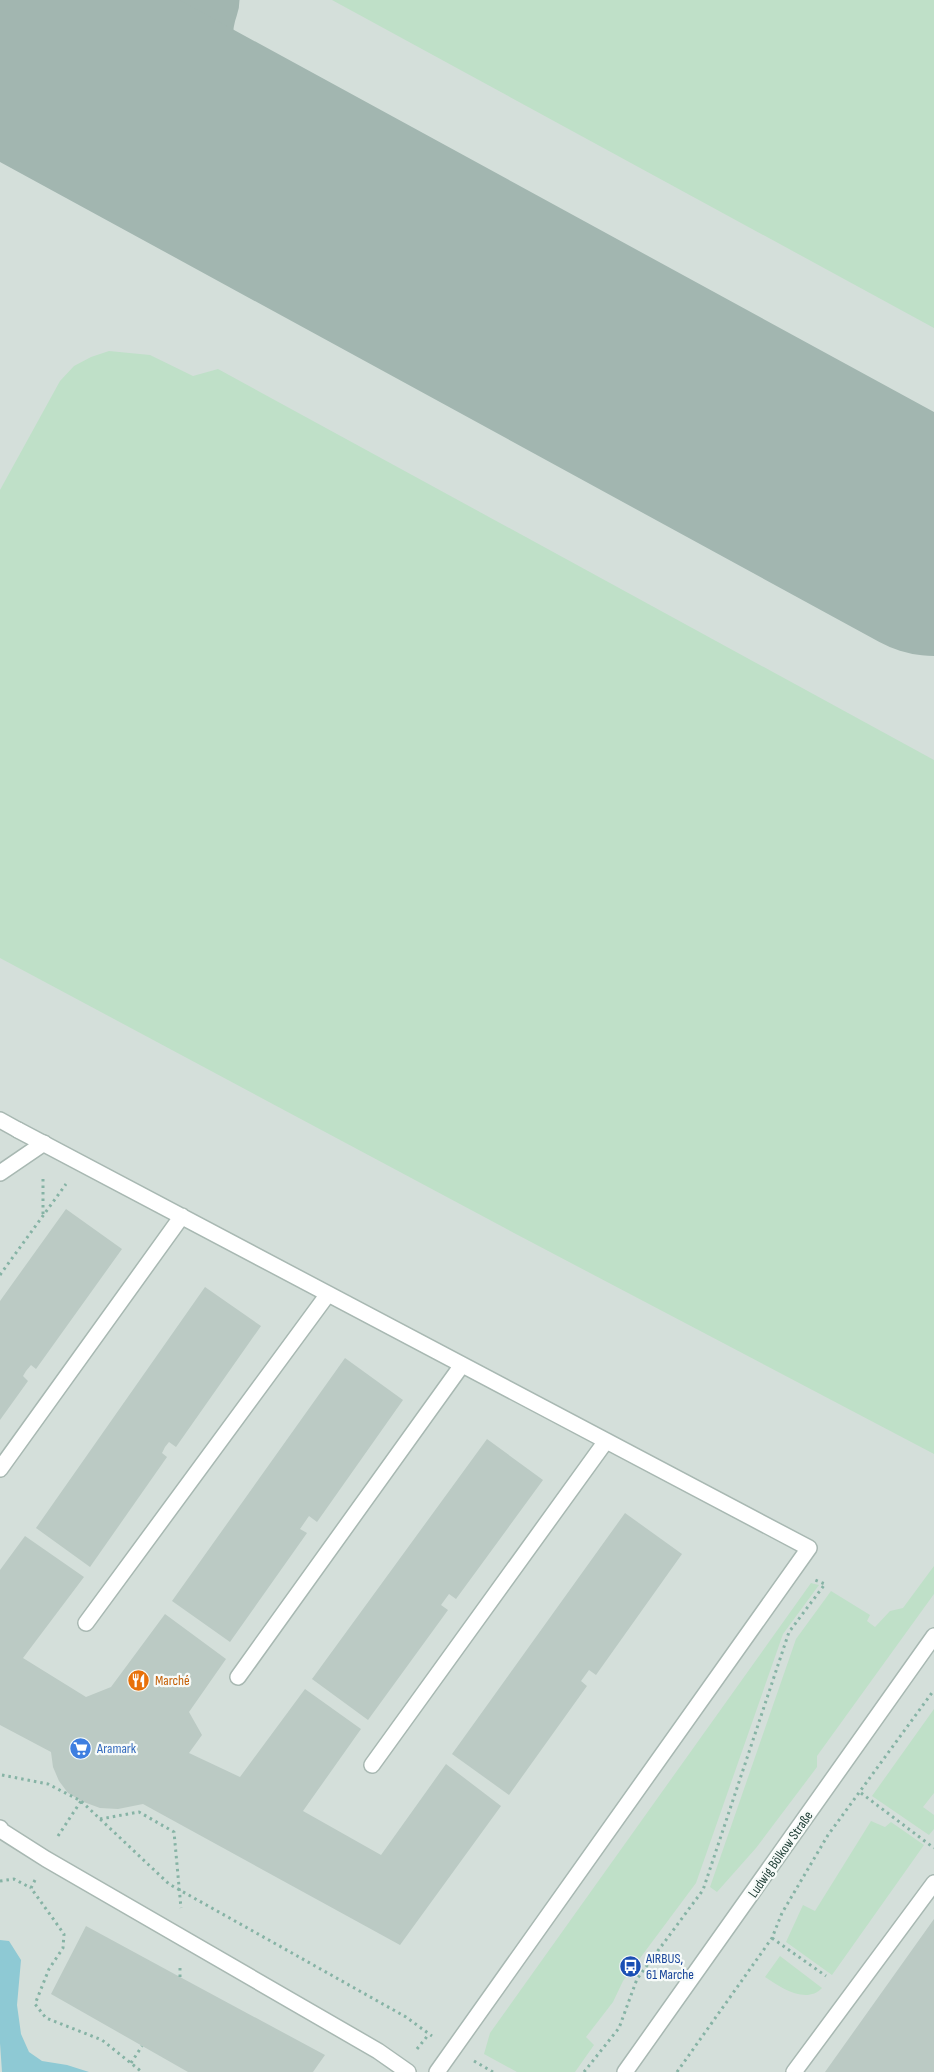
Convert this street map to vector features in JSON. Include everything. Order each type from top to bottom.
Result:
[{"type":"street","points":[[0,1120],[809,1548],[437,2072]]},
{"type":"street","points":[[0,1173],[44,1144]]},
{"type":"street","points":[[0,1469],[182,1216]]},
{"type":"street","points":[[86,1622],[328,1294]]},
{"type":"street","points":[[238,1677],[462,1364]]},
{"type":"street","points":[[372,1765],[606,1441]]},
{"type":"street","name":"Ludwig Bölkow Straße","points":[[625,2072],[934,1636]]},
{"type":"street","points":[[0,1828],[2,1832],[46,1859],[378,2051],[408,2072]]},
{"type":"street","points":[[794,2072],[934,1884]]},
{"type":"path","points":[[43,1214],[44,1144]]},
{"type":"path","points":[[0,1275],[81,1163]]},
{"type":"path","points":[[584,2072],[619,2028],[637,1979],[703,1890],[789,1632],[825,1584],[791,1571]]},
{"type":"path","points":[[677,2072],[772,1938],[782,1913],[828,1835],[934,1690]]},
{"type":"path","points":[[2,1775],[48,1784],[81,1801],[169,1884],[406,2017],[429,2034]]},
{"type":"path","points":[[860,1793],[934,1848]]},
{"type":"path","points":[[57,1839],[81,1801]]},
{"type":"path","points":[[99,1819],[139,1812],[174,1832],[180,1891]]},
{"type":"path","points":[[31,1888],[36,1877]]},
{"type":"path","points":[[0,1880],[14,1879],[31,1888],[64,1934],[63,1948],[49,1969],[35,2004],[46,2018],[102,2040],[142,2072]]},
{"type":"path","points":[[772,1938],[826,1976]]},
{"type":"path","points":[[131,2063],[142,2046]]},
{"type":"path","points":[[484,2067],[493,2072]]},
{"type":"shaded area","points":[[0,0],[934,0],[934,2072],[0,2072]]},
{"type":"green space","points":[[332,0],[934,0],[934,328]]},
{"type":"green space","points":[[109,351],[150,355],[193,376],[218,369],[934,760],[934,1454],[514,1233],[0,958],[0,490],[60,381],[74,366],[91,357]]},
{"type":"green space","points":[[934,1566],[934,1594],[817,1756],[817,1767],[756,1848],[717,1892],[710,1887],[796,1639],[831,1591],[870,1615],[867,1621],[875,1627],[890,1611],[903,1608]]},
{"type":"green space","points":[[811,1583],[819,1585],[783,1634],[696,1883],[623,1981],[613,2002],[586,2037],[594,2045],[575,2072],[517,2072],[484,2054],[490,2033]]},
{"type":"green space","points":[[934,1709],[934,1793],[923,1807],[934,1815],[934,1829],[929,1835],[872,1796]]},
{"type":"green space","points":[[871,1821],[885,1827],[891,1822],[924,1845],[832,1975],[786,1942],[803,1905],[815,1911]]},
{"type":"green space","points":[[780,1956],[822,1988],[816,1993],[801,1995],[785,1989],[765,1977]]},
{"type":"water","points":[[0,1940],[9,1941],[21,1960],[17,2005],[21,2034],[29,2052],[42,2061],[67,2065],[89,2072],[2,2072],[0,2043]]},
{"type":"building","points":[[66,1209],[122,1249],[36,1369],[31,1365],[26,1371],[23,1376],[28,1381],[0,1420],[0,1301]]},
{"type":"building","points":[[205,1287],[261,1326],[176,1447],[169,1442],[165,1447],[162,1453],[167,1457],[90,1567],[36,1528]]},
{"type":"building","points":[[345,1358],[403,1400],[317,1522],[309,1516],[300,1529],[307,1533],[230,1642],[172,1601]]},
{"type":"building","points":[[487,1439],[543,1480],[456,1599],[449,1594],[441,1605],[448,1610],[368,1720],[312,1679]]},
{"type":"building","points":[[625,1513],[682,1554],[596,1675],[589,1670],[581,1681],[587,1686],[509,1795],[452,1754]]},
{"type":"building","points":[[25,1536],[84,1577],[23,1658],[86,1697],[111,1687],[165,1614],[226,1659],[189,1712],[202,1735],[189,1753],[240,1777],[305,1689],[361,1729],[303,1811],[381,1855],[446,1764],[501,1806],[400,1945],[143,1804],[118,1809],[100,1808],[81,1801],[68,1793],[59,1781],[53,1767],[51,1752],[0,1725],[0,1570]]},
{"type":"building","points":[[934,1919],[934,2072],[825,2072]]},
{"type":"building","points":[[86,1926],[325,2055],[313,2072],[188,2072],[51,1994]]},
{"type":"taxiway","points":[[194,0],[189,18],[187,37],[188,56],[198,94],[215,128],[231,147],[260,174]]},
{"type":"runway","points":[[0,32],[934,542]]},
{"type":"place","name":"Marché","points":[[139,1680]]},
{"type":"place","name":"Aramark","points":[[81,1748]]},
{"type":"place","name":"AIRBUS, 61 Marche","points":[[630,1966]]}]
